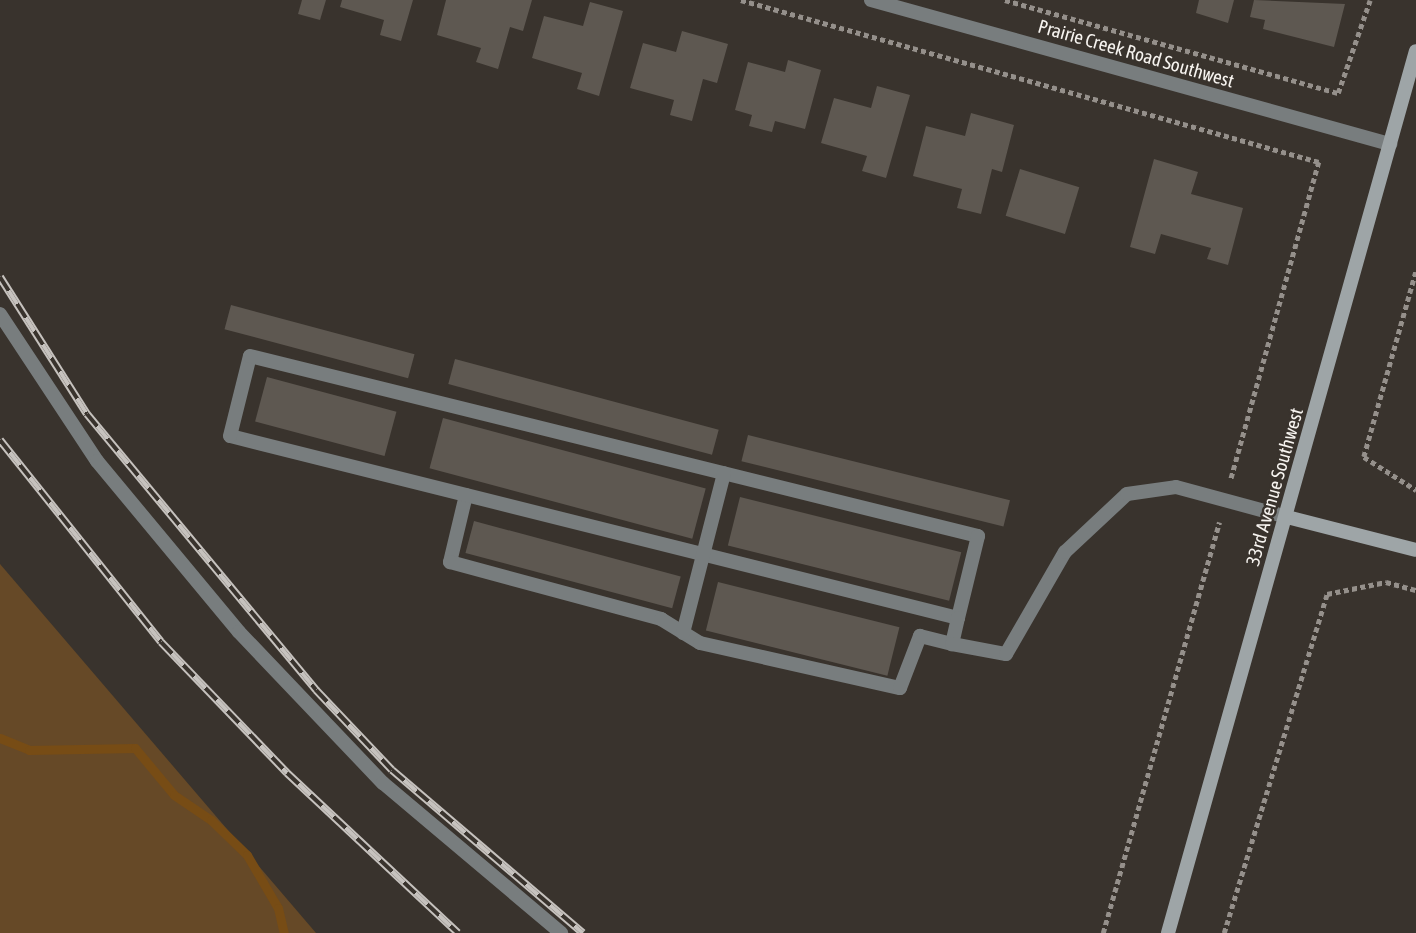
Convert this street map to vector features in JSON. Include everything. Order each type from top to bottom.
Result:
[{"type":"street","name":"Prairie Creek Road Southwest","points":[[871,0],[1390,144]]},
{"type":"street","name":"33rd Avenue Southwest","points":[[1168,933],[1416,51]]},
{"type":"street","points":[[0,314],[97,461],[239,632],[383,783],[561,933]]},
{"type":"street","points":[[952,644],[978,536],[250,356],[230,436],[958,618]]},
{"type":"street","points":[[683,633],[724,473]]},
{"type":"street","points":[[466,495],[450,562],[661,619],[700,643],[900,688],[920,636],[1006,654],[1065,552],[1127,494],[1176,487],[1416,550]]},
{"type":"path","points":[[741,0],[1319,162],[1102,933]]},
{"type":"path","points":[[1005,0],[1338,93],[1370,0]]},
{"type":"path","points":[[1416,272],[1364,457],[1416,490]]},
{"type":"path","points":[[1224,933],[1327,594],[1385,582],[1416,590]]},
{"type":"shaded area","points":[[0,564],[316,933],[0,933]]},
{"type":"building","points":[[302,0],[326,0],[320,20],[298,14]]},
{"type":"building","points":[[342,0],[413,0],[401,41],[380,35],[384,20],[340,7]]},
{"type":"building","points":[[446,0],[532,0],[523,31],[510,27],[498,69],[476,62],[481,48],[437,35]]},
{"type":"building","points":[[1199,0],[1234,0],[1228,23],[1196,13]]},
{"type":"building","points":[[1254,0],[1345,4],[1334,47],[1263,29],[1265,20],[1250,17]]},
{"type":"building","points":[[590,2],[623,11],[599,96],[577,89],[582,73],[532,58],[544,16],[583,26]]},
{"type":"building","points":[[682,31],[728,44],[717,83],[703,79],[692,121],[670,115],[674,100],[630,88],[643,43],[676,52]]},
{"type":"building","points":[[788,60],[821,70],[805,129],[775,121],[772,132],[749,126],[752,115],[735,110],[748,62],[785,72]]},
{"type":"building","points":[[877,86],[910,95],[886,178],[862,171],[867,156],[821,143],[834,98],[871,108]]},
{"type":"building","points":[[971,113],[1014,125],[1002,172],[992,169],[981,214],[957,208],[962,189],[913,176],[926,126],[965,136]]},
{"type":"building","points":[[1154,159],[1198,172],[1191,194],[1243,208],[1228,265],[1207,259],[1211,248],[1161,234],[1155,254],[1130,247]]},
{"type":"building","points":[[1020,169],[1079,187],[1065,234],[1006,216]]},
{"type":"building","points":[[231,305],[415,354],[408,378],[225,329]]},
{"type":"building","points":[[455,359],[719,430],[712,455],[448,384]]},
{"type":"building","points":[[267,377],[396,412],[385,456],[255,421]]},
{"type":"building","points":[[443,418],[706,488],[692,539],[430,468]]},
{"type":"building","points":[[748,435],[1010,500],[1003,527],[741,461]]},
{"type":"building","points":[[740,497],[961,552],[949,601],[728,546]]},
{"type":"building","points":[[474,521],[681,576],[672,608],[465,553]]},
{"type":"building","points":[[718,582],[899,627],[887,676],[706,631]]},
{"type":"waterway","points":[[0,738],[29,750],[135,748],[174,795],[211,820],[247,855],[278,908],[284,933]]},
{"type":"railway","points":[[0,277],[87,414],[316,690],[392,770],[583,933]]},
{"type":"railway","points":[[0,440],[161,642],[287,773],[458,933]]}]
